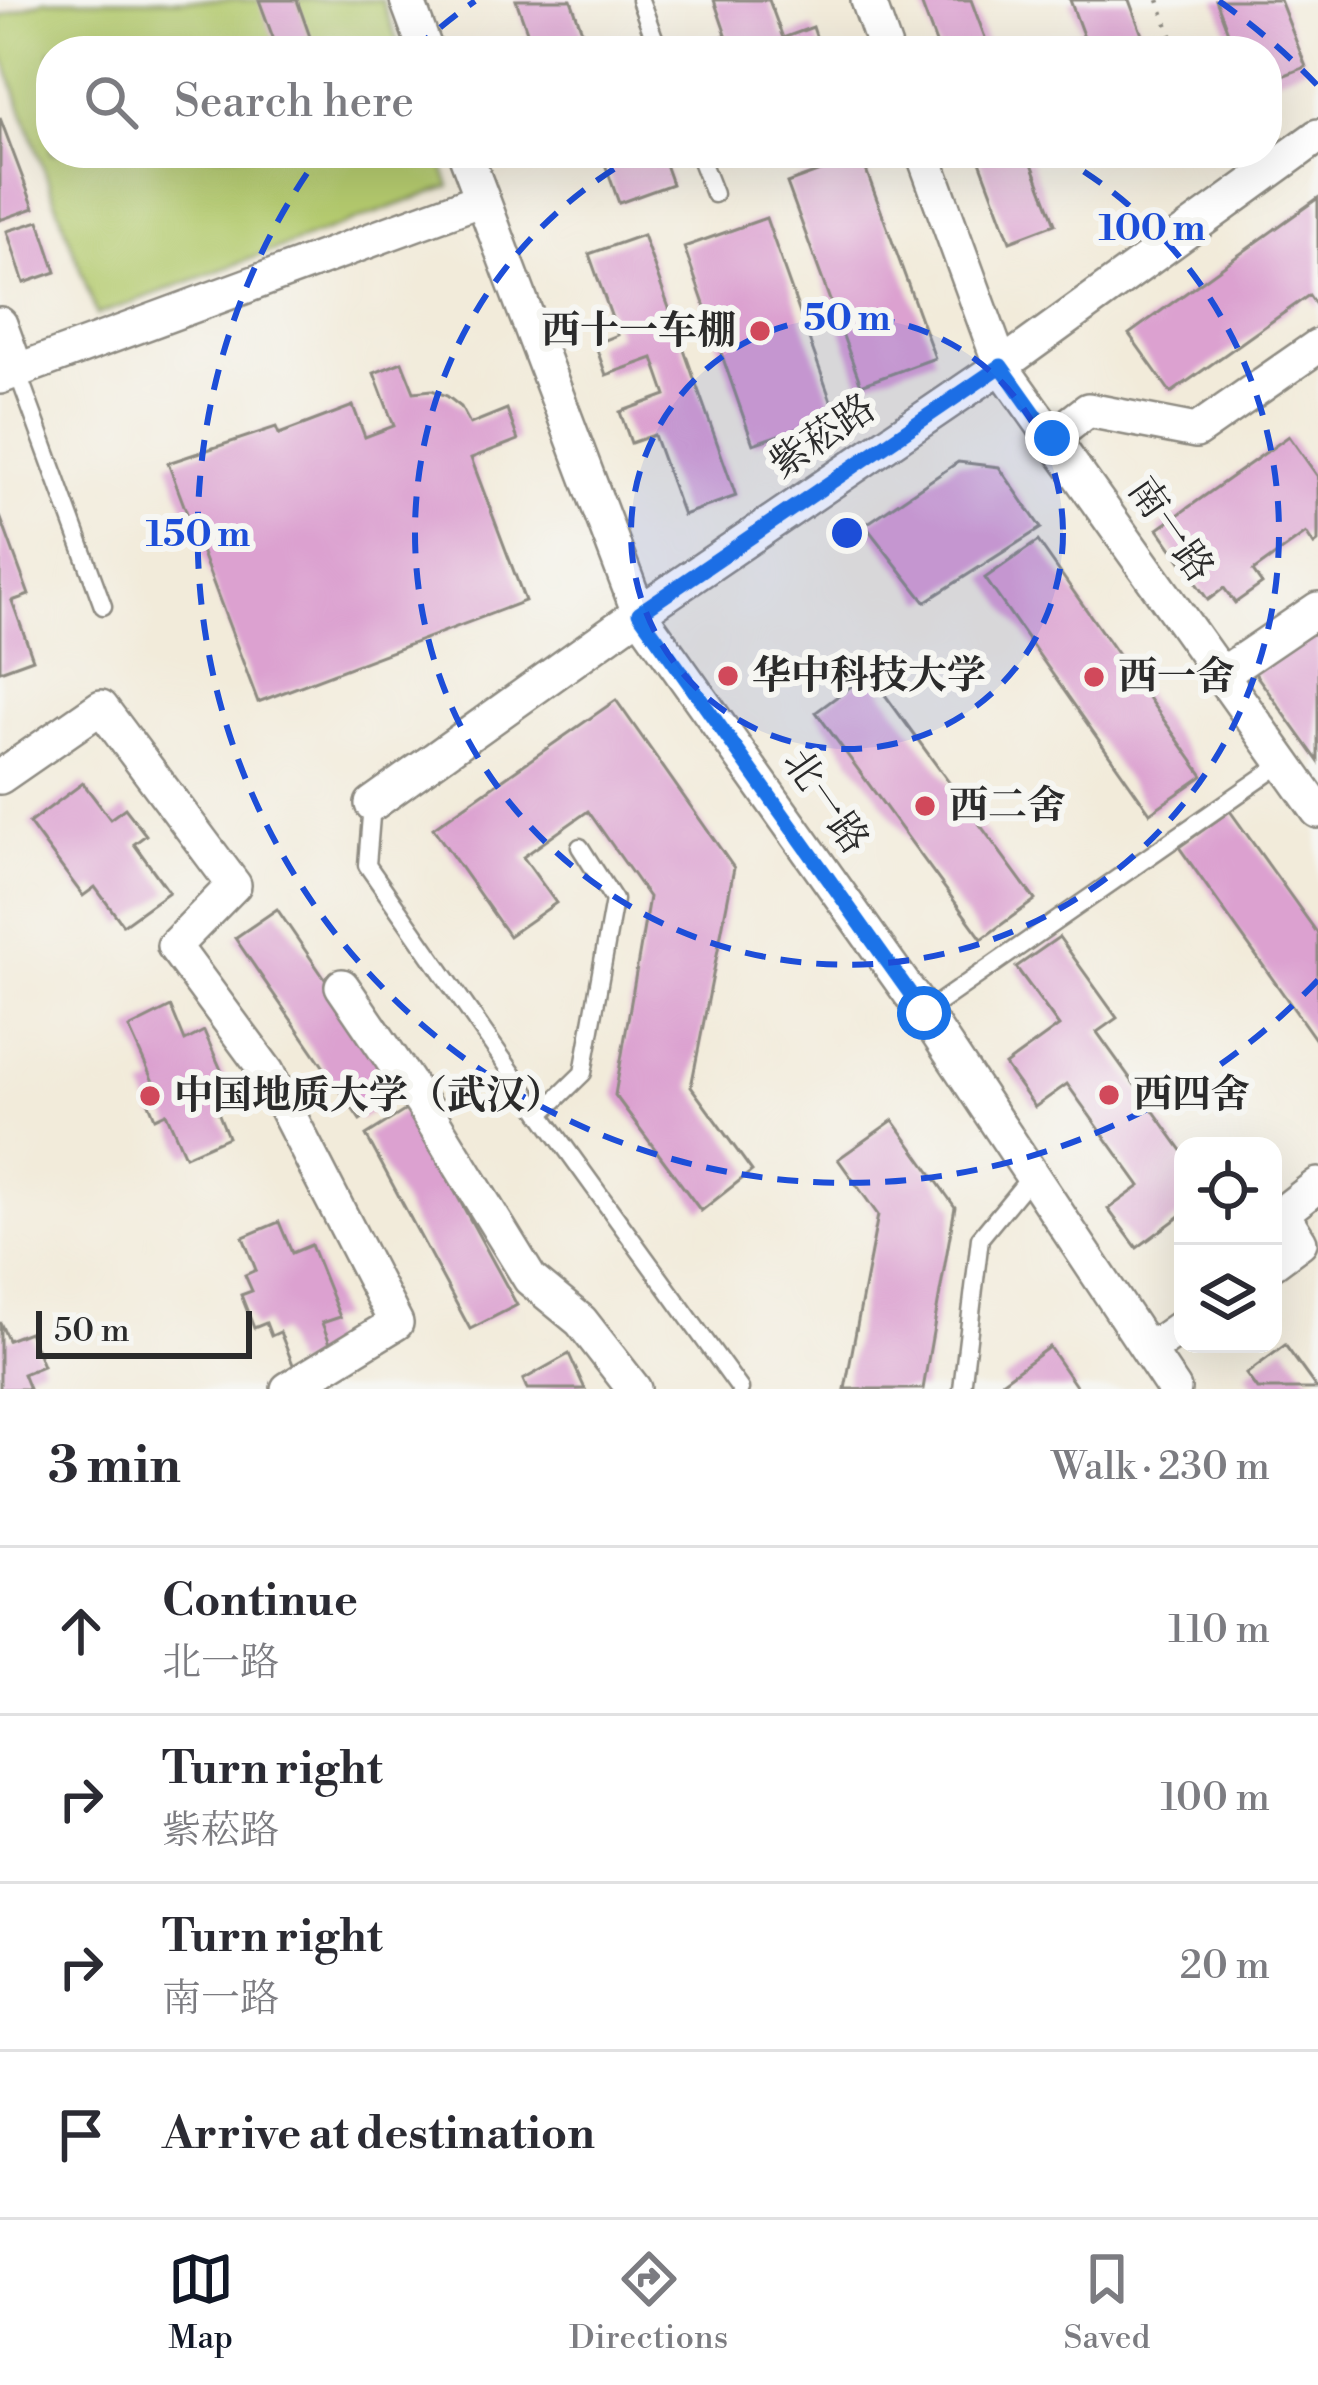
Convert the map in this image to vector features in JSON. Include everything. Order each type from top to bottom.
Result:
[{"type":"street","points":[[407,0],[420,36]]},
{"type":"street","points":[[868,0],[881,36]]},
{"type":"street","name":"紫菘路","points":[[1282,162],[1318,136]]},
{"type":"street","name":"北一路","points":[[471,168],[639,613],[924,1013],[1174,1389]]},
{"type":"street","name":"南一路","points":[[928,168],[1001,366],[1318,811]]},
{"type":"street","name":"紫菘路","points":[[372,804],[639,613],[1001,366],[1274,168]]},
{"type":"street","points":[[0,324],[9,374],[482,199]]},
{"type":"street","points":[[1052,438],[1088,410],[1196,431],[1318,346]]},
{"type":"street","points":[[1221,675],[1318,609]]},
{"type":"street","points":[[0,778],[101,707],[234,885],[174,946],[267,1072],[396,1323],[288,1389]]},
{"type":"street","points":[[342,986],[423,1105],[530,1280],[581,1321],[634,1389]]},
{"type":"street","points":[[1282,1255],[1300,1242],[1282,1213],[1318,1185]]},
{"type":"street","points":[[1149,1350],[1174,1332]]},
{"type":"lane","points":[[640,0],[653,36]]},
{"type":"lane","points":[[704,168],[714,194]]},
{"type":"lane","points":[[9,374],[103,605]]},
{"type":"lane","points":[[924,1013],[1283,763]]},
{"type":"lane","points":[[372,804],[368,865],[740,1389]]},
{"type":"lane","points":[[542,1114],[584,1072],[614,900],[580,847]]},
{"type":"lane","points":[[962,1389],[980,1238],[1032,1175]]},
{"type":"path","points":[[1158,0],[1172,36]]},
{"type":"green space","points":[[46,0],[382,0],[395,36],[36,36],[36,148],[0,49],[0,17]]},
{"type":"green space","points":[[43,168],[443,168],[450,186],[97,315]]},
{"type":"building","points":[[259,0],[297,0],[310,36],[272,36]]},
{"type":"building","points":[[516,0],[571,0],[584,36],[529,36]]},
{"type":"building","points":[[714,0],[769,0],[782,36],[723,36]]},
{"type":"building","points":[[920,0],[971,0],[984,36],[933,36]]},
{"type":"building","points":[[1070,0],[1129,0],[1142,36],[1083,36]]},
{"type":"building","points":[[1216,0],[1280,0],[1306,67],[1282,76],[1282,36],[1229,36]]},
{"type":"building","points":[[813,27],[816,36],[788,36]]},
{"type":"building","points":[[0,118],[34,208],[0,220]]},
{"type":"building","points":[[606,168],[666,168],[672,184],[619,203]]},
{"type":"building","points":[[828,168],[865,168],[935,358],[861,385],[787,183]]},
{"type":"building","points":[[983,168],[1034,168],[1055,224],[1010,241]]},
{"type":"building","points":[[1318,198],[1318,308],[1309,295],[1171,393],[1129,334]]},
{"type":"building","name":"西十一车棚","points":[[766,218],[836,415],[753,444],[684,247]]},
{"type":"building","points":[[39,221],[56,272],[24,283],[7,231]]},
{"type":"building","points":[[643,235],[736,496],[683,515],[654,435],[631,443],[620,412],[666,395],[653,358],[606,375],[595,344],[618,335],[589,254]]},
{"type":"building","points":[[402,362],[414,392],[432,390],[447,396],[461,407],[470,424],[507,409],[518,440],[471,458],[525,601],[258,702],[168,463],[276,427],[279,434],[353,406],[365,437],[394,426],[374,373]]},
{"type":"building","points":[[1289,436],[1318,477],[1318,542],[1314,545],[1306,533],[1253,571],[1262,584],[1235,603],[1224,588],[1208,600],[1158,529]]},
{"type":"building","points":[[958,462],[999,467],[1041,528],[925,602],[865,525]]},
{"type":"building","points":[[0,516],[29,595],[12,601],[33,659],[0,671]]},
{"type":"building","name":"西一舍","points":[[1038,541],[1203,776],[1150,813],[985,578]]},
{"type":"building","points":[[1318,622],[1318,761],[1252,669]]},
{"type":"building","name":"西二舍","points":[[869,673],[1035,900],[982,939],[816,712]]},
{"type":"building","points":[[616,700],[734,868],[691,1087],[752,1171],[701,1211],[615,1095],[649,897],[588,811],[523,857],[556,903],[509,936],[433,828]]},
{"type":"building","points":[[83,783],[110,819],[125,808],[146,835],[134,844],[169,892],[123,925],[95,887],[83,896],[29,823]]},
{"type":"building","points":[[1230,811],[1318,934],[1318,1043],[1179,847]]},
{"type":"building","points":[[277,909],[402,1092],[360,1120],[235,938]]},
{"type":"building","name":"西四舍","points":[[1059,937],[1117,1018],[1097,1032],[1174,1139],[1174,1221],[1137,1248],[1108,1209],[1140,1186],[1067,1084],[1035,1107],[1005,1065],[1059,1026],[1016,967]]},
{"type":"building","points":[[171,1007],[185,1041],[204,1031],[236,1104],[218,1112],[228,1137],[185,1156],[166,1113],[155,1118],[143,1089],[154,1084],[129,1028]]},
{"type":"building","points":[[409,1108],[517,1305],[470,1329],[366,1135]]},
{"type":"building","points":[[893,1120],[955,1207],[923,1389],[845,1389],[878,1215],[838,1159]]},
{"type":"building","points":[[279,1222],[292,1253],[311,1245],[340,1317],[322,1323],[333,1351],[294,1367],[280,1332],[271,1336],[266,1323],[254,1328],[241,1295],[252,1291],[245,1275],[256,1270],[243,1237]]},
{"type":"building","points":[[0,1322],[8,1340],[29,1332],[43,1366],[23,1374],[29,1389],[0,1389]]},
{"type":"building","points":[[1285,1345],[1317,1389],[1257,1389],[1246,1374],[1274,1353],[1282,1353]]},
{"type":"building","points":[[1049,1347],[1078,1389],[1008,1389],[1003,1381]]},
{"type":"building","points":[[569,1354],[585,1389],[527,1389],[523,1380]]},
{"type":"place","name":"西十一车棚","points":[[760,331]]},
{"type":"place","name":"华中科技大学","points":[[728,676]]},
{"type":"place","name":"西一舍","points":[[1094,677]]},
{"type":"place","name":"西二舍","points":[[925,806]]},
{"type":"place","name":"西四舍","points":[[1109,1095]]},
{"type":"place","name":"中国地质大学（武汉）","points":[[150,1096]]},
{"type":"route","points":[[924,1013],[639,613],[1001,366],[1052,438]]}]
